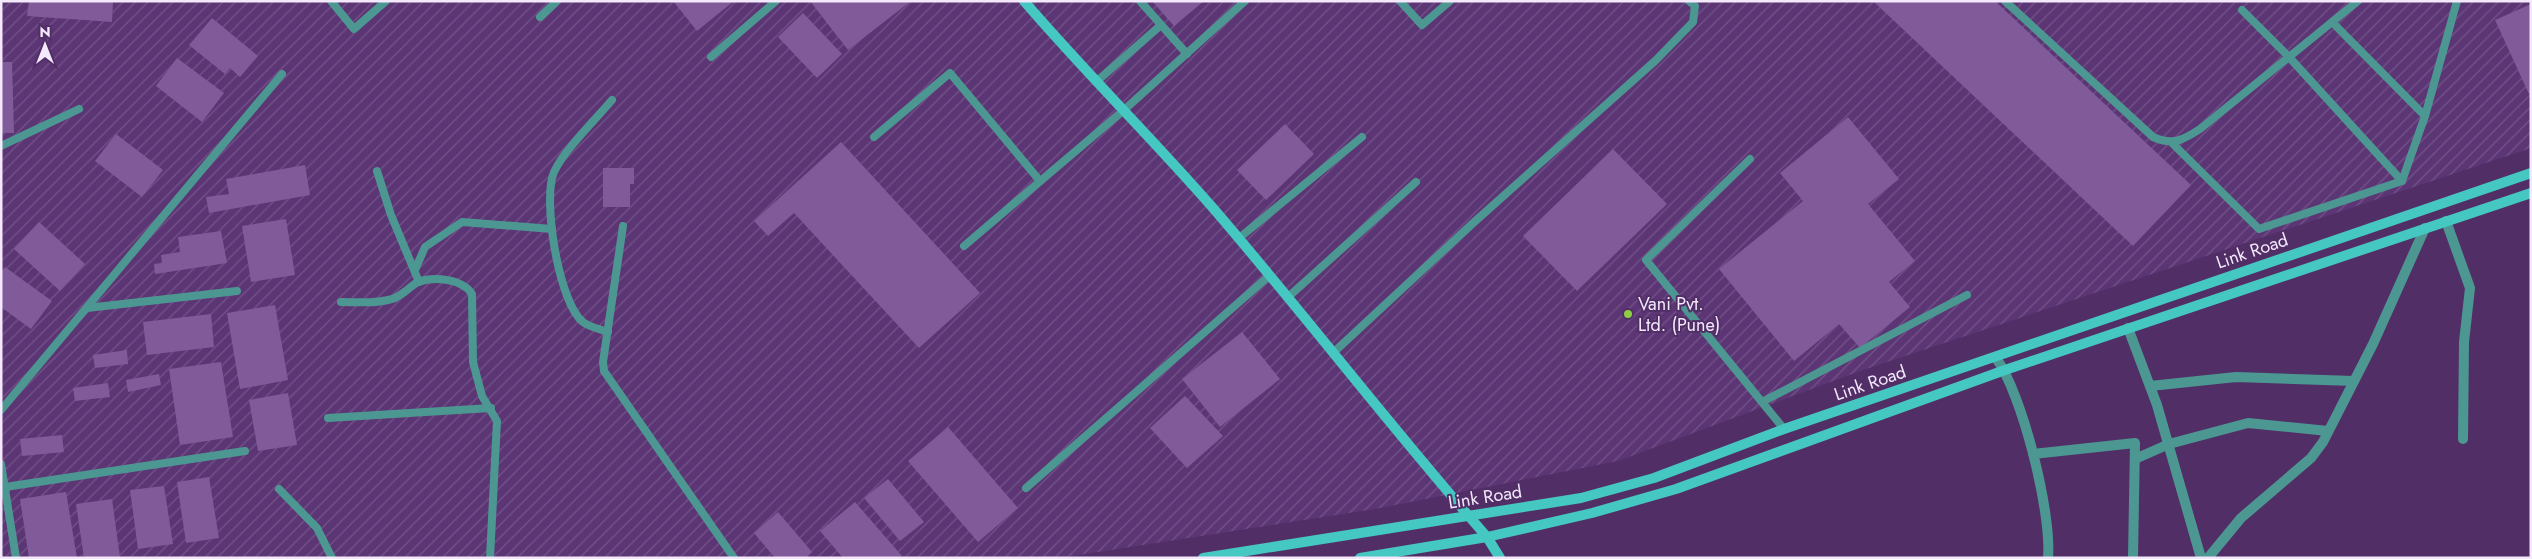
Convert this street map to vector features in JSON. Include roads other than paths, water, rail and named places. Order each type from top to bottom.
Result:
[{"type":"street","points":[[1024,1],[1238,239],[1487,537],[1500,558]]},
{"type":"street","name":"Link Road","points":[[1202,558],[1581,498],[1636,483],[1784,430],[2531,173]]},
{"type":"street","name":"Link Road","points":[[1360,558],[1487,537],[1592,513],[1676,489],[2005,370],[2531,193]]},
{"type":"street","points":[[2446,221],[2470,288],[2464,342],[2463,439]]},
{"type":"street","points":[[2208,558],[2240,518],[2310,458],[2328,431],[2354,381],[2425,228]]},
{"type":"street","points":[[2128,328],[2169,444],[2201,558]]},
{"type":"street","points":[[1996,358],[2005,370],[2033,454],[2050,539],[2048,558]]},
{"type":"street","points":[[2150,386],[2236,377],[2354,381]]},
{"type":"street","points":[[2135,459],[2169,444],[2248,423],[2328,431]]},
{"type":"street","points":[[2033,454],[2135,443],[2133,558]]},
{"type":"lane","points":[[331,1],[354,30],[386,1]]},
{"type":"lane","points":[[540,17],[557,1]]},
{"type":"lane","points":[[711,57],[776,1]]},
{"type":"lane","points":[[1140,1],[1187,54]]},
{"type":"lane","points":[[964,246],[1124,110],[1245,1]]},
{"type":"lane","points":[[1400,1],[1422,25],[1450,1]]},
{"type":"lane","points":[[1334,352],[1472,224],[1655,61],[1693,22],[1694,6],[1690,1]]},
{"type":"lane","points":[[2005,1],[2153,137],[2172,143],[2259,229],[2402,181]]},
{"type":"lane","points":[[2172,143],[2183,140],[2200,129],[2358,1]]},
{"type":"lane","points":[[2402,181],[2425,116],[2456,1]]},
{"type":"lane","points":[[2242,10],[2402,181]]},
{"type":"lane","points":[[2332,22],[2425,116]]},
{"type":"lane","points":[[1096,82],[1161,25]]},
{"type":"lane","points":[[874,137],[950,72],[1040,181]]},
{"type":"lane","points":[[1,410],[282,74]]},
{"type":"lane","points":[[608,332],[583,323],[574,312],[556,257],[549,206],[550,187],[555,169],[612,100]]},
{"type":"lane","points":[[1,146],[80,109]]},
{"type":"lane","points":[[1238,239],[1362,136]]},
{"type":"lane","points":[[1750,159],[1646,260],[1784,430]]},
{"type":"lane","points":[[377,171],[391,215],[415,270],[418,282]]},
{"type":"lane","points":[[1287,298],[1416,182]]},
{"type":"lane","points":[[415,270],[425,247],[462,222],[552,229]]},
{"type":"lane","points":[[623,226],[603,362],[607,379],[734,558]]},
{"type":"lane","points":[[1026,488],[1269,276]]},
{"type":"lane","points":[[341,302],[381,302],[393,298],[418,282],[446,280],[469,288],[472,294],[473,362],[482,396],[498,421],[490,558]]},
{"type":"lane","points":[[87,308],[237,292]]},
{"type":"lane","points":[[1762,402],[1966,295]]},
{"type":"lane","points":[[328,418],[490,408]]},
{"type":"lane","points":[[5,487],[245,451]]},
{"type":"lane","points":[[1,464],[5,487],[5,508],[16,558]]},
{"type":"lane","points":[[279,489],[317,528],[332,558]]},
{"type":"place","name":"Vani Pvt. Ltd. (Pune)","points":[[1628,314]]}]
